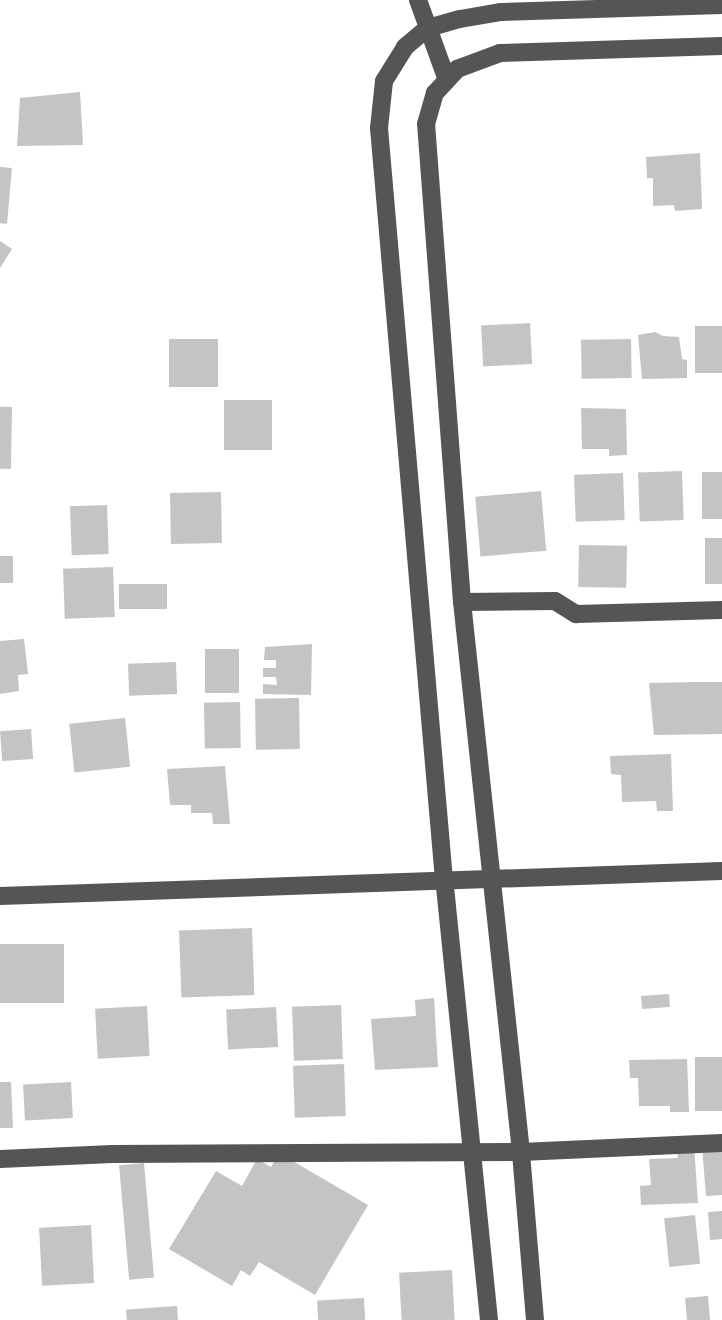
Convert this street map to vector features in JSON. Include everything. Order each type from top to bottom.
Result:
[{"type":"street","points":[[418,0],[447,80]]},
{"type":"street","points":[[489,1320],[474,1150],[444,880],[379,128],[384,81],[405,47],[428,28],[501,12],[722,5]]},
{"type":"street","points":[[535,1320],[521,1152],[462,602],[426,124],[435,93],[457,69],[500,53],[722,46]]},
{"type":"street","points":[[462,602],[555,601],[576,614],[722,610]]},
{"type":"street","points":[[0,895],[722,871]]},
{"type":"street","points":[[0,1158],[112,1154],[474,1150],[521,1152],[722,1143]]},
{"type":"building","points":[[80,92],[83,145],[17,146],[20,98]]},
{"type":"building","points":[[700,153],[702,209],[675,211],[674,205],[653,206],[653,178],[647,178],[646,157]]},
{"type":"building","points":[[0,167],[12,168],[7,224],[0,223]]},
{"type":"building","points":[[0,241],[12,249],[0,268]]},
{"type":"building","points":[[530,323],[532,364],[483,367],[481,326]]},
{"type":"building","points":[[695,326],[722,326],[722,373],[695,373]]},
{"type":"building","points":[[655,332],[663,336],[679,337],[682,359],[687,360],[687,378],[642,379],[638,335]]},
{"type":"building","points":[[169,339],[218,339],[218,387],[169,387]]},
{"type":"building","points":[[631,339],[632,378],[582,379],[581,340]]},
{"type":"building","points":[[224,400],[272,400],[272,450],[224,450]]},
{"type":"building","points":[[0,407],[12,407],[11,469],[0,469]]},
{"type":"building","points":[[581,408],[626,409],[627,455],[609,456],[609,449],[582,449]]},
{"type":"building","points":[[682,471],[684,520],[640,522],[638,473]]},
{"type":"building","points":[[702,472],[722,472],[722,519],[702,519]]},
{"type":"building","points":[[623,473],[625,520],[576,522],[574,475]]},
{"type":"building","points":[[541,491],[546,551],[480,557],[475,497]]},
{"type":"building","points":[[221,492],[222,543],[171,544],[170,493]]},
{"type":"building","points":[[107,505],[109,554],[72,555],[70,506]]},
{"type":"building","points":[[705,538],[722,538],[722,584],[705,584]]},
{"type":"building","points":[[579,545],[627,546],[626,588],[578,587]]},
{"type":"building","points":[[0,556],[13,556],[13,583],[0,583]]},
{"type":"building","points":[[113,567],[115,617],[65,619],[63,569]]},
{"type":"building","points":[[119,584],[167,584],[167,609],[119,609]]},
{"type":"building","points":[[24,639],[28,674],[18,675],[19,691],[0,694],[0,641]]},
{"type":"building","points":[[312,644],[311,695],[263,694],[263,684],[277,685],[276,677],[263,677],[263,668],[276,668],[276,660],[264,660],[265,647]]},
{"type":"building","points":[[205,649],[239,649],[239,693],[205,693]]},
{"type":"building","points":[[176,662],[177,694],[129,696],[128,664]]},
{"type":"building","points":[[722,682],[722,734],[654,735],[649,683]]},
{"type":"building","points":[[299,698],[300,749],[256,750],[255,699]]},
{"type":"building","points":[[240,702],[241,748],[205,749],[204,703]]},
{"type":"building","points":[[125,718],[130,767],[74,773],[69,724]]},
{"type":"building","points":[[31,729],[33,759],[2,761],[0,731]]},
{"type":"building","points":[[671,754],[673,811],[657,811],[656,801],[622,802],[621,775],[611,774],[610,756]]},
{"type":"building","points":[[225,766],[230,824],[213,824],[212,813],[191,813],[191,805],[170,805],[167,769]]},
{"type":"building","points":[[252,928],[254,995],[181,998],[179,931]]},
{"type":"building","points":[[0,944],[64,944],[64,1003],[0,1003]]},
{"type":"building","points":[[669,994],[670,1007],[642,1009],[641,996]]},
{"type":"building","points":[[434,998],[438,1067],[375,1070],[371,1019],[416,1016],[415,1000]]},
{"type":"building","points":[[341,1005],[343,1059],[294,1061],[292,1007]]},
{"type":"building","points":[[147,1006],[150,1056],[98,1059],[95,1009]]},
{"type":"building","points":[[276,1007],[278,1047],[228,1050],[226,1010]]},
{"type":"building","points":[[695,1057],[722,1057],[722,1111],[695,1111]]},
{"type":"building","points":[[687,1059],[689,1112],[670,1112],[670,1106],[639,1106],[638,1078],[630,1078],[629,1060]]},
{"type":"building","points":[[344,1064],[346,1116],[295,1118],[293,1066]]},
{"type":"building","points":[[0,1082],[11,1082],[13,1128],[0,1128]]},
{"type":"building","points":[[71,1082],[73,1118],[25,1120],[23,1085]]},
{"type":"building","points":[[694,1145],[698,1203],[641,1205],[640,1186],[651,1185],[649,1159],[678,1158],[676,1147]]},
{"type":"building","points":[[722,1146],[722,1195],[706,1196],[702,1147]]},
{"type":"building","points":[[279,1153],[368,1205],[315,1295],[259,1262],[250,1276],[241,1270],[232,1286],[169,1249],[216,1171],[242,1186],[257,1159],[271,1167]]},
{"type":"building","points":[[144,1163],[154,1278],[129,1280],[119,1165]]},
{"type":"building","points":[[722,1211],[722,1239],[710,1240],[708,1212]]},
{"type":"building","points":[[695,1215],[700,1264],[669,1267],[664,1218]]},
{"type":"building","points":[[91,1225],[94,1283],[42,1286],[39,1228]]},
{"type":"building","points":[[452,1270],[455,1320],[402,1320],[399,1273]]},
{"type":"building","points":[[708,1296],[710,1320],[687,1320],[685,1298]]},
{"type":"building","points":[[364,1298],[365,1320],[318,1320],[317,1300]]},
{"type":"building","points":[[177,1306],[178,1320],[127,1320],[126,1310]]}]
